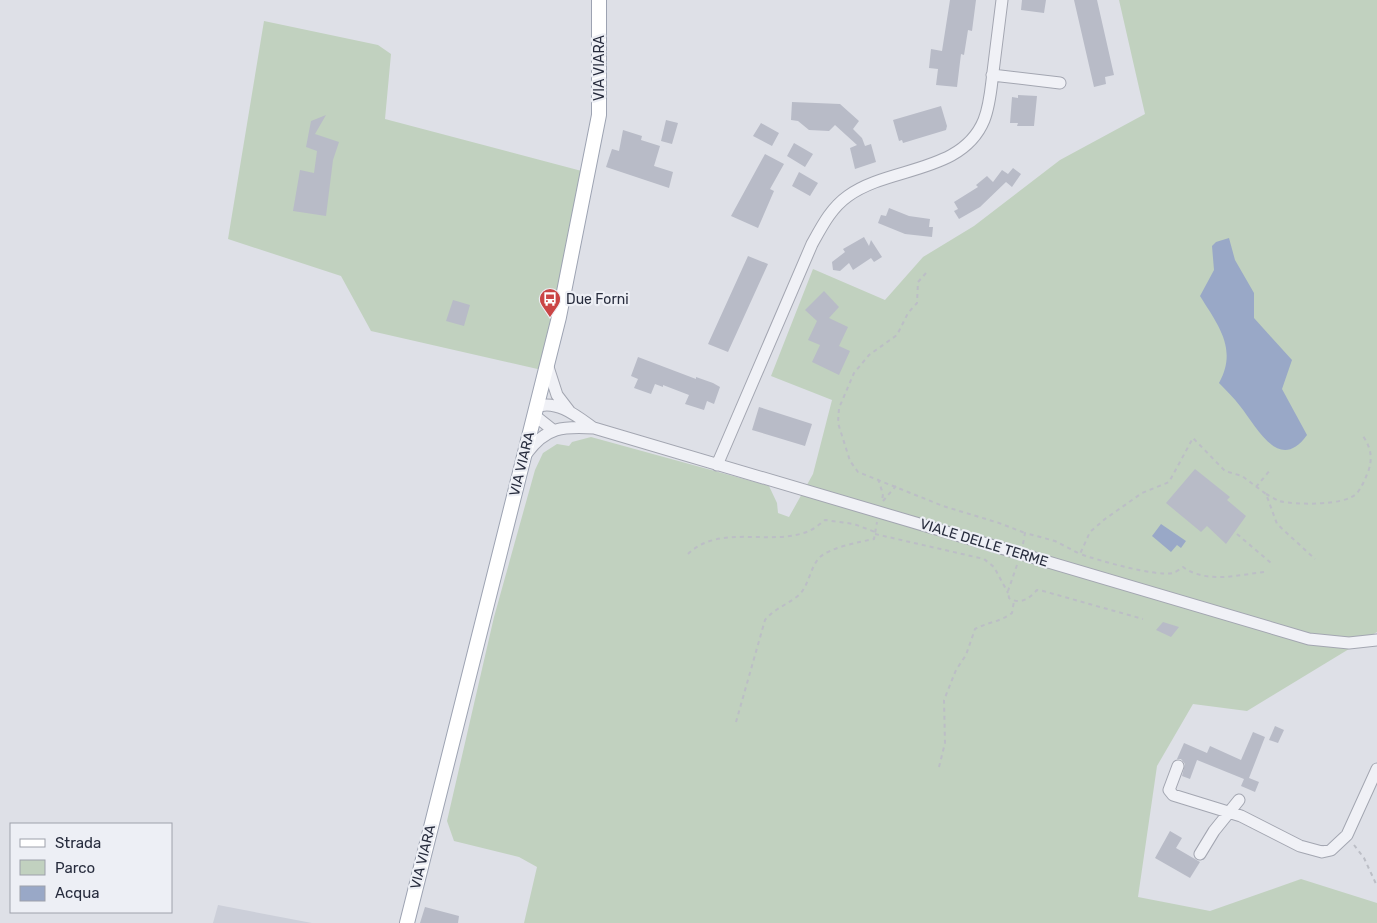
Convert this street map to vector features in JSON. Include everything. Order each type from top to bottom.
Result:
[{"type":"main road","name":"VIA VIARA","points":[[407,923],[560,317],[599,115],[599,0]]},
{"type":"street","points":[[717,465],[812,244],[824,222],[838,204],[856,191],[940,161],[969,142],[978,132],[987,112],[1002,0]]},
{"type":"street","points":[[992,75],[1060,83]]},
{"type":"street","name":"VIALE DELLE TERME","points":[[547,364],[557,395],[570,412]]},
{"type":"street","name":"VIALE DELLE TERME","points":[[535,411],[550,405],[570,412],[594,428]]},
{"type":"street","points":[[535,411],[553,430]]},
{"type":"street","name":"VIALE DELLE TERME","points":[[523,458],[538,438],[553,430],[572,427],[594,428],[1310,639],[1349,643],[1377,640]]},
{"type":"street","points":[[1178,766],[1170,783],[1169,790],[1173,795],[1241,816],[1300,846],[1322,852],[1331,850],[1347,835],[1377,769]]},
{"type":"street","points":[[1200,854],[1214,831],[1239,800]]},
{"type":"path","points":[[926,273],[918,282],[917,303],[908,313],[897,335],[869,355],[854,374],[839,408],[838,423],[850,461],[858,472],[942,506],[999,522],[1024,533],[1055,542],[1080,554],[1112,564],[1172,573],[1183,567],[1194,574],[1225,577],[1264,572]]},
{"type":"path","points":[[1080,554],[1090,532],[1105,519],[1142,493],[1169,482],[1193,438],[1225,471],[1242,476],[1266,494],[1278,500],[1296,504],[1333,502],[1348,499],[1357,493],[1370,465],[1370,446],[1363,436]]},
{"type":"path","points":[[1256,487],[1271,469]]},
{"type":"path","points":[[878,479],[883,494],[882,502],[896,486]]},
{"type":"path","points":[[1266,494],[1277,524],[1315,559]]},
{"type":"path","points":[[736,722],[765,620],[774,609],[787,604],[801,593],[820,557],[851,543],[874,539],[879,517]]},
{"type":"path","points":[[688,554],[696,546],[712,540],[730,537],[787,537],[809,531],[825,520],[854,524],[875,533],[984,559],[994,567],[1009,594],[1009,598],[1014,601],[1024,601],[1037,590],[1143,619]]},
{"type":"path","points":[[1022,546],[1024,533]]},
{"type":"path","points":[[1237,534],[1272,563]]},
{"type":"path","points":[[1009,594],[1017,565]]},
{"type":"path","points":[[939,767],[945,743],[944,700],[948,685],[966,655],[975,629],[986,623],[1001,621],[1012,613],[1014,601]]},
{"type":"path","points":[[1347,835],[1364,858],[1377,886]]},
{"type":"shaded area","points":[[218,905],[312,923],[213,923]]},
{"type":"green space","points":[[1119,0],[1377,0],[1377,632],[1247,711],[1193,704],[1157,766],[1138,897],[1210,911],[1301,879],[1377,903],[1377,923],[524,923],[537,867],[519,857],[454,841],[447,821],[494,617],[535,470],[543,453],[557,444],[569,446],[572,442],[591,437],[769,486],[777,503],[778,513],[789,517],[813,474],[832,400],[771,376],[813,269],[885,300],[923,257],[974,226],[1060,160],[1145,114]]},
{"type":"green space","points":[[264,21],[378,45],[391,54],[385,119],[593,174],[542,370],[371,331],[341,276],[228,239]]},
{"type":"water","points":[[1229,238],[1235,260],[1254,293],[1254,318],[1292,360],[1282,389],[1307,435],[1297,446],[1287,450],[1269,443],[1219,383],[1227,359],[1226,348],[1219,327],[1200,296],[1214,270],[1212,246],[1216,242]]},
{"type":"water","points":[[1161,524],[1186,541],[1181,548],[1177,545],[1171,552],[1152,536]]},
{"type":"building","points":[[950,0],[976,0],[972,31],[968,30],[964,55],[961,54],[957,87],[936,85],[938,69],[929,68],[931,49],[942,51]]},
{"type":"building","points":[[1022,0],[1046,0],[1044,13],[1021,10]]},
{"type":"building","points":[[1074,0],[1097,0],[1114,75],[1105,77],[1106,84],[1094,87]]},
{"type":"building","points":[[1018,95],[1037,96],[1034,126],[1017,126],[1018,123],[1010,123],[1012,97],[1018,98]]},
{"type":"building","points":[[792,102],[840,104],[859,121],[853,129],[862,138],[865,146],[871,144],[876,162],[855,169],[850,148],[857,145],[835,125],[829,131],[809,130],[798,121],[791,120]]},
{"type":"building","points":[[941,106],[947,126],[946,130],[903,143],[902,140],[899,141],[893,120]]},
{"type":"building","points":[[326,115],[315,134],[339,142],[333,160],[326,216],[293,211],[300,170],[314,173],[317,151],[306,147],[311,121]]},
{"type":"building","points":[[666,120],[678,123],[672,144],[661,141]]},
{"type":"building","points":[[761,123],[779,133],[772,146],[753,136]]},
{"type":"building","points":[[623,130],[642,136],[641,140],[660,146],[654,166],[673,172],[669,188],[606,167],[612,149],[619,151]]},
{"type":"building","points":[[794,143],[813,154],[805,167],[787,156]]},
{"type":"building","points":[[765,154],[784,164],[770,189],[774,191],[758,228],[731,216]]},
{"type":"building","points":[[1013,168],[1021,174],[1012,187],[1006,182],[980,207],[959,219],[954,211],[958,209],[954,202],[978,187],[976,185],[987,176],[993,182],[1002,170],[1008,174]]},
{"type":"building","points":[[799,172],[818,183],[810,196],[792,186]]},
{"type":"building","points":[[889,208],[909,216],[930,219],[929,227],[933,227],[932,237],[905,234],[878,223],[881,215],[886,216]]},
{"type":"building","points":[[864,237],[869,246],[871,240],[882,257],[874,262],[871,258],[853,270],[849,263],[840,271],[833,270],[832,262],[845,252],[843,249]]},
{"type":"building","points":[[748,256],[768,264],[728,352],[708,344]]},
{"type":"building","points":[[824,291],[839,307],[829,318],[848,327],[839,346],[850,351],[839,375],[812,362],[820,345],[808,340],[817,321],[805,310]]},
{"type":"building","points":[[453,300],[470,305],[464,326],[446,321]]},
{"type":"building","points":[[638,357],[720,387],[714,404],[707,401],[704,410],[685,404],[689,395],[663,385],[663,387],[655,384],[651,394],[634,388],[638,379],[631,376]]},
{"type":"building","points":[[759,407],[812,424],[805,446],[752,430]]},
{"type":"building","points":[[1195,469],[1230,497],[1227,500],[1246,516],[1226,544],[1207,526],[1201,532],[1166,503]]},
{"type":"building","points":[[1163,622],[1179,627],[1171,637],[1156,630]]},
{"type":"building","points":[[1275,726],[1284,730],[1278,743],[1269,740]]},
{"type":"building","points":[[1253,732],[1265,737],[1249,778],[1259,782],[1255,792],[1241,786],[1244,779],[1197,760],[1190,779],[1182,776],[1185,764],[1181,759],[1177,759],[1184,743],[1207,753],[1210,746],[1241,760]]},
{"type":"building","points":[[1170,831],[1182,838],[1176,848],[1200,862],[1190,878],[1155,858]]},
{"type":"building","points":[[425,907],[459,916],[458,923],[420,923]]},
{"type":"place","name":"Due Forni","points":[[550,318]]}]
